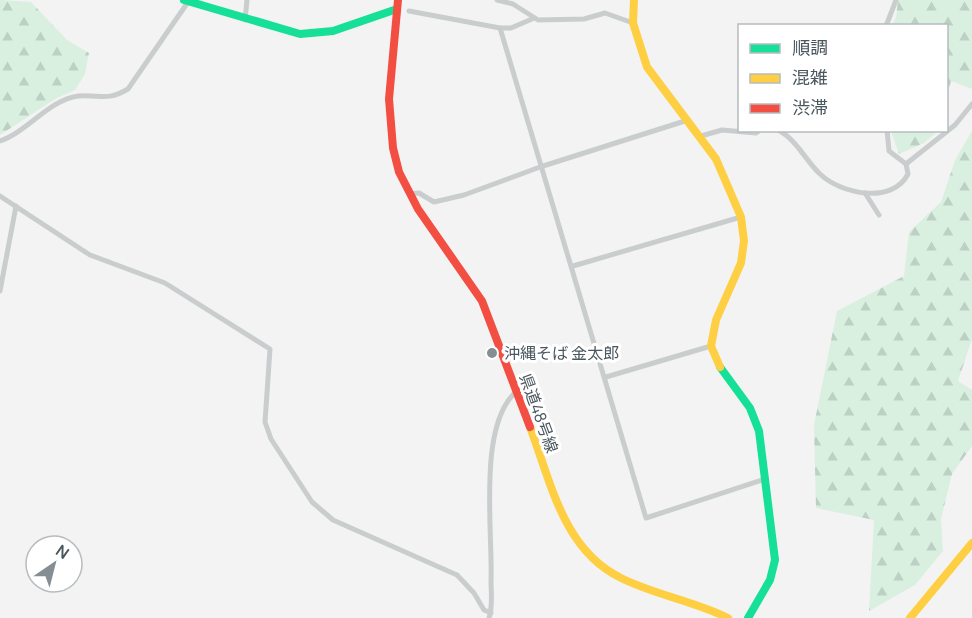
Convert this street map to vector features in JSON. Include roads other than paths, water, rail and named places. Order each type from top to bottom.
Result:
[{"type":"street","points":[[245,20],[246,0]]},
{"type":"street","name":"県道48号線","points":[[398,0],[389,128],[398,171],[409,194],[482,301],[563,518],[578,546],[590,559],[624,581],[697,603],[728,618]]},
{"type":"street","points":[[496,0],[513,4],[532,19]]},
{"type":"street","points":[[634,0],[633,23],[647,67],[701,136],[716,159],[741,217],[744,241],[741,263],[716,320],[711,346],[720,368],[743,395],[754,417],[765,479],[775,560],[770,580],[748,618]]},
{"type":"street","points":[[887,24],[896,0]]},
{"type":"street","points":[[0,141],[62,102],[78,96],[116,96],[128,89],[186,1],[245,20],[300,34],[333,31],[397,9]]},
{"type":"street","points":[[409,11],[500,28],[511,28],[532,19],[584,19],[605,13],[633,23]]},
{"type":"street","points":[[500,28],[540,167],[573,266],[646,518],[765,479]]},
{"type":"street","points":[[948,131],[972,104]]},
{"type":"street","points":[[409,194],[419,193],[434,202],[464,195],[540,167],[688,120]]},
{"type":"street","points":[[701,136],[722,130],[738,131]]},
{"type":"street","points":[[780,132],[804,153],[827,180],[865,193],[883,193],[896,188],[908,174],[906,164],[889,151],[887,132]]},
{"type":"street","points":[[906,164],[946,132]]},
{"type":"street","points":[[865,193],[879,215]]},
{"type":"street","points":[[0,196],[90,255],[165,283],[270,349],[265,423],[271,439],[312,502],[333,520],[457,575],[474,593],[490,616]]},
{"type":"street","points":[[0,291],[16,206]]},
{"type":"street","points":[[573,266],[741,217]]},
{"type":"street","points":[[606,377],[711,346]]},
{"type":"street","points":[[490,616],[492,541],[490,470],[493,438],[502,409],[517,391]]},
{"type":"street","points":[[910,618],[972,543]]},
{"type":"place","name":"沖縄そば 金太郎","points":[[492,353]]}]
